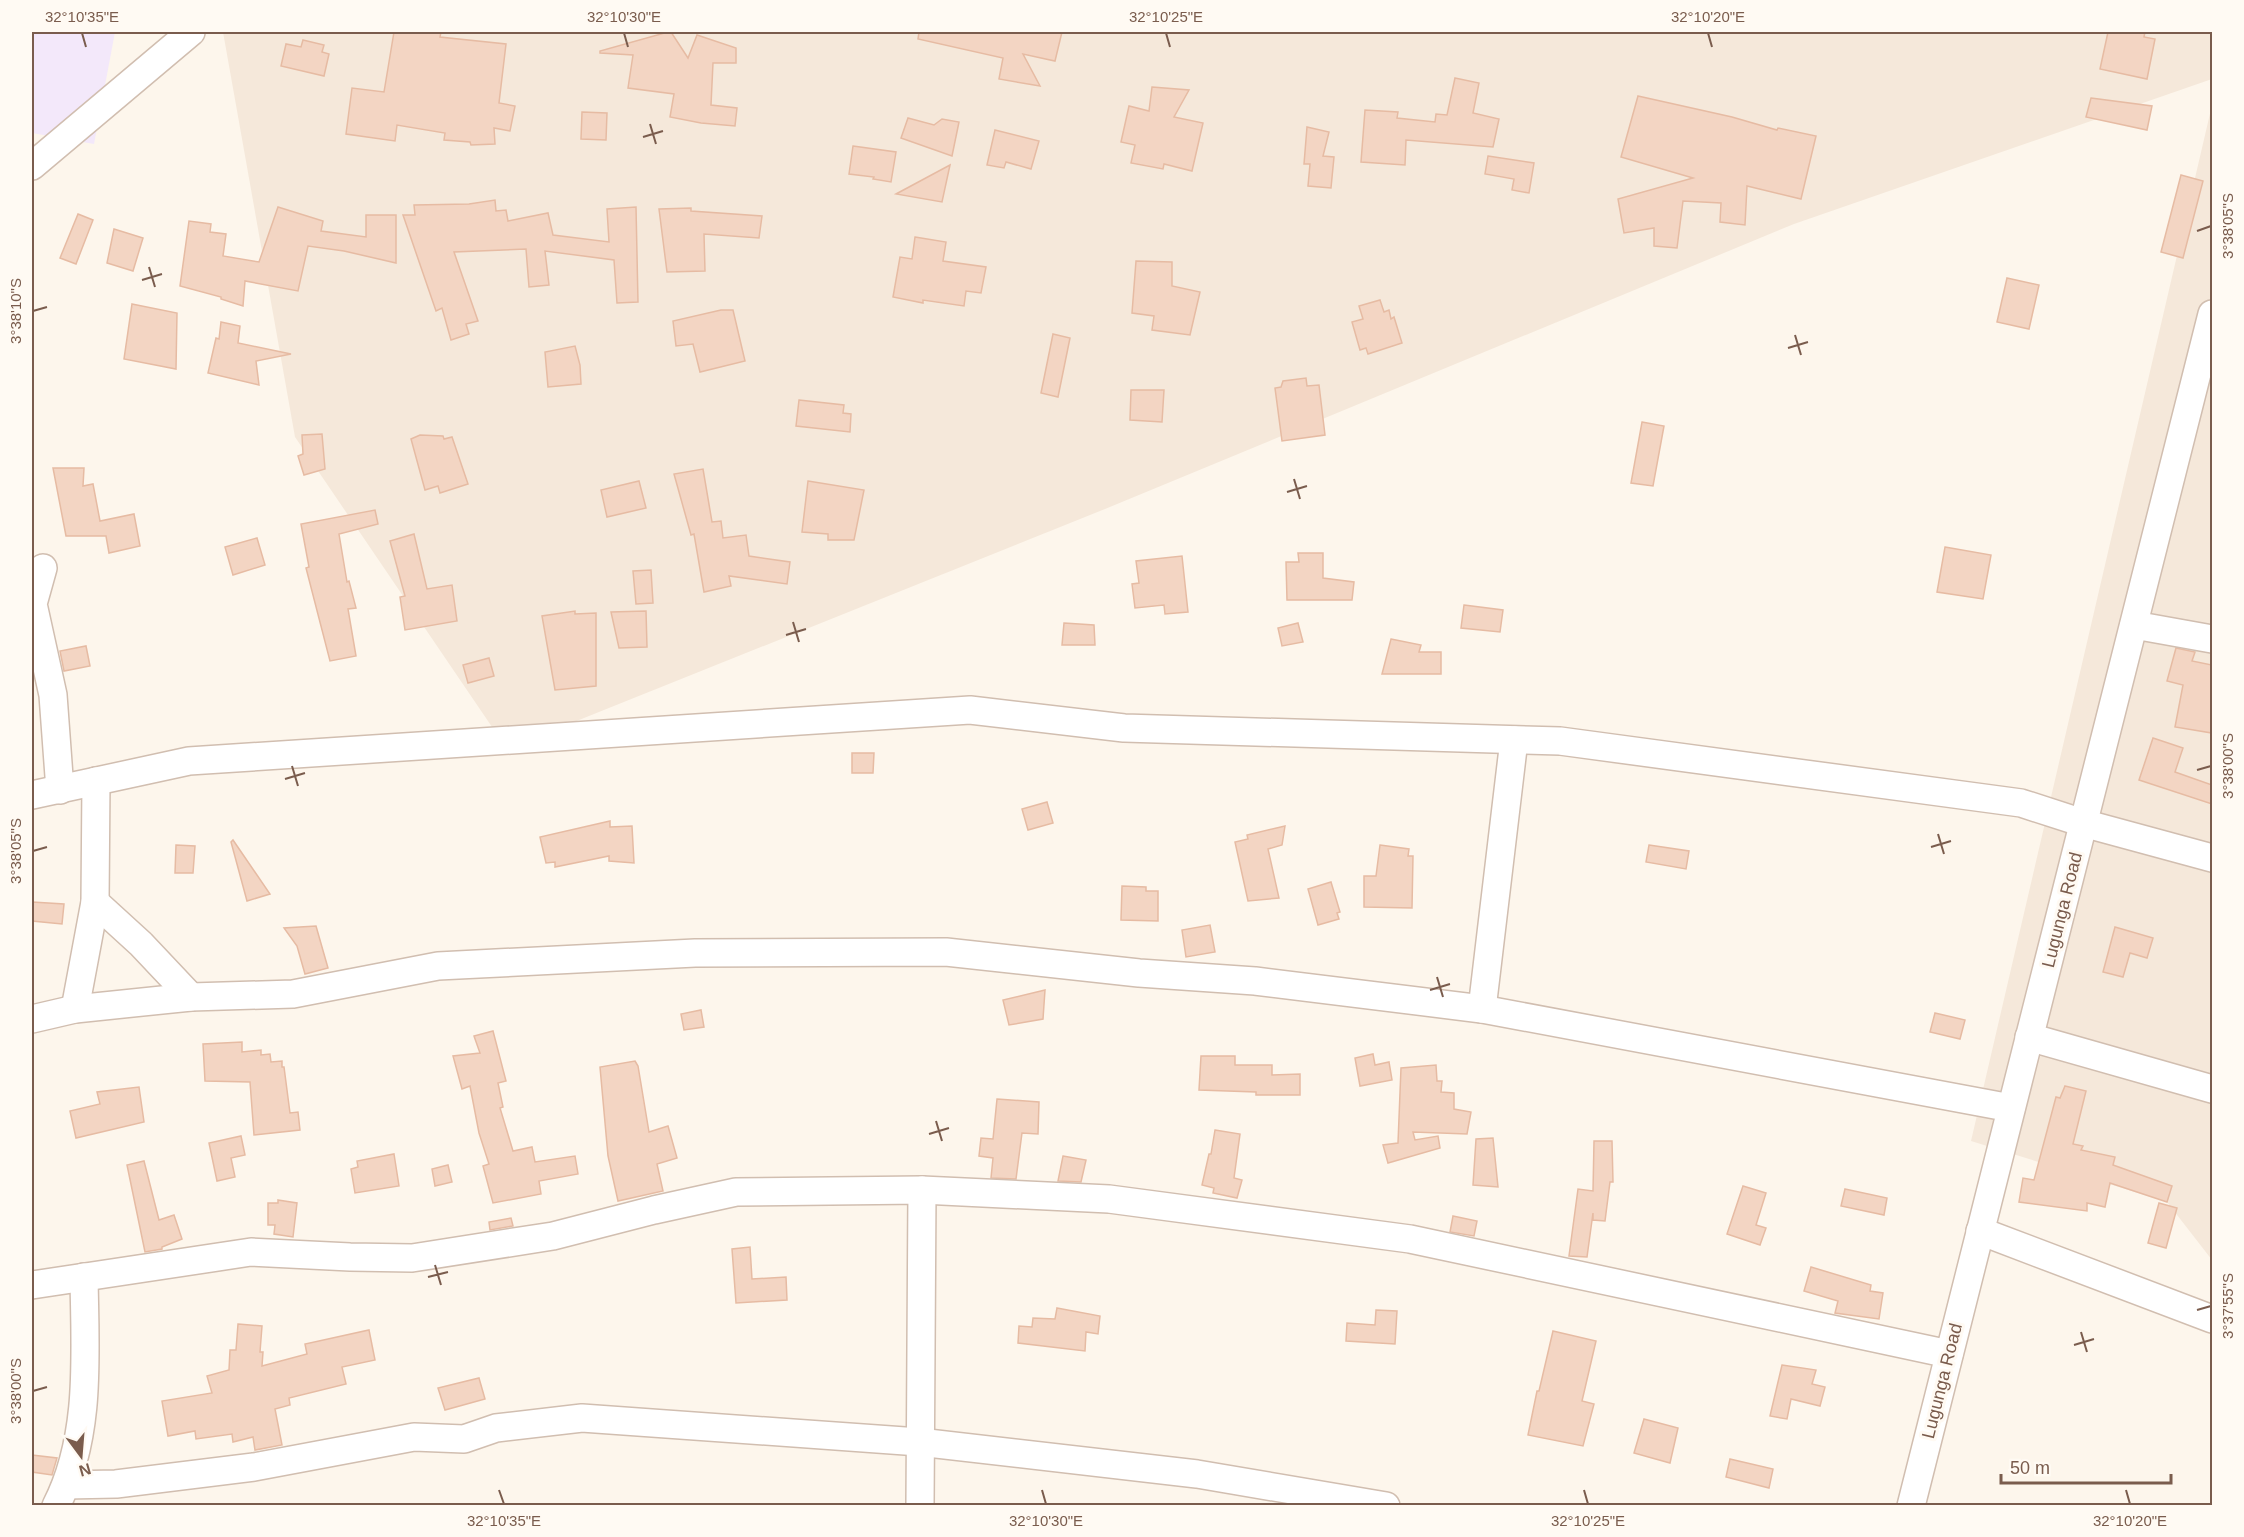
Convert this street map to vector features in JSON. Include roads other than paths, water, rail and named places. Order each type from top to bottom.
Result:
[{"type":"street","points":[[32,166],[191,32]]},
{"type":"street","name":"Lugunga Road","points":[[1911,1506],[2212,314]]},
{"type":"street","points":[[43,568],[33,603],[53,695],[60,790]]},
{"type":"street","points":[[2134,625],[2212,639]]},
{"type":"street","points":[[32,795],[189,761],[970,710],[1124,728],[1560,741],[2021,802],[2084,823],[2212,858]]},
{"type":"street","points":[[1482,1009],[1514,740]]},
{"type":"street","points":[[75,1009],[95,902],[96,781]]},
{"type":"street","points":[[95,902],[141,944],[191,997]]},
{"type":"street","points":[[32,1019],[75,1009],[191,997],[293,994],[438,966],[694,953],[946,952],[1139,973],[1255,981],[1482,1009],[2011,1108]]},
{"type":"street","points":[[2030,1037],[2212,1089]]},
{"type":"street","points":[[920,1506],[922,1190]]},
{"type":"street","points":[[32,1285],[251,1252],[412,1258],[553,1236],[736,1192],[922,1190],[1109,1199],[1410,1239],[1949,1354]]},
{"type":"street","points":[[1980,1231],[2212,1319]]},
{"type":"street","points":[[84,1277],[86,1385],[80,1426],[61,1496],[116,1484],[254,1467],[414,1437],[464,1439],[496,1428],[582,1418],[919,1442],[1197,1474],[1386,1506]]}]
